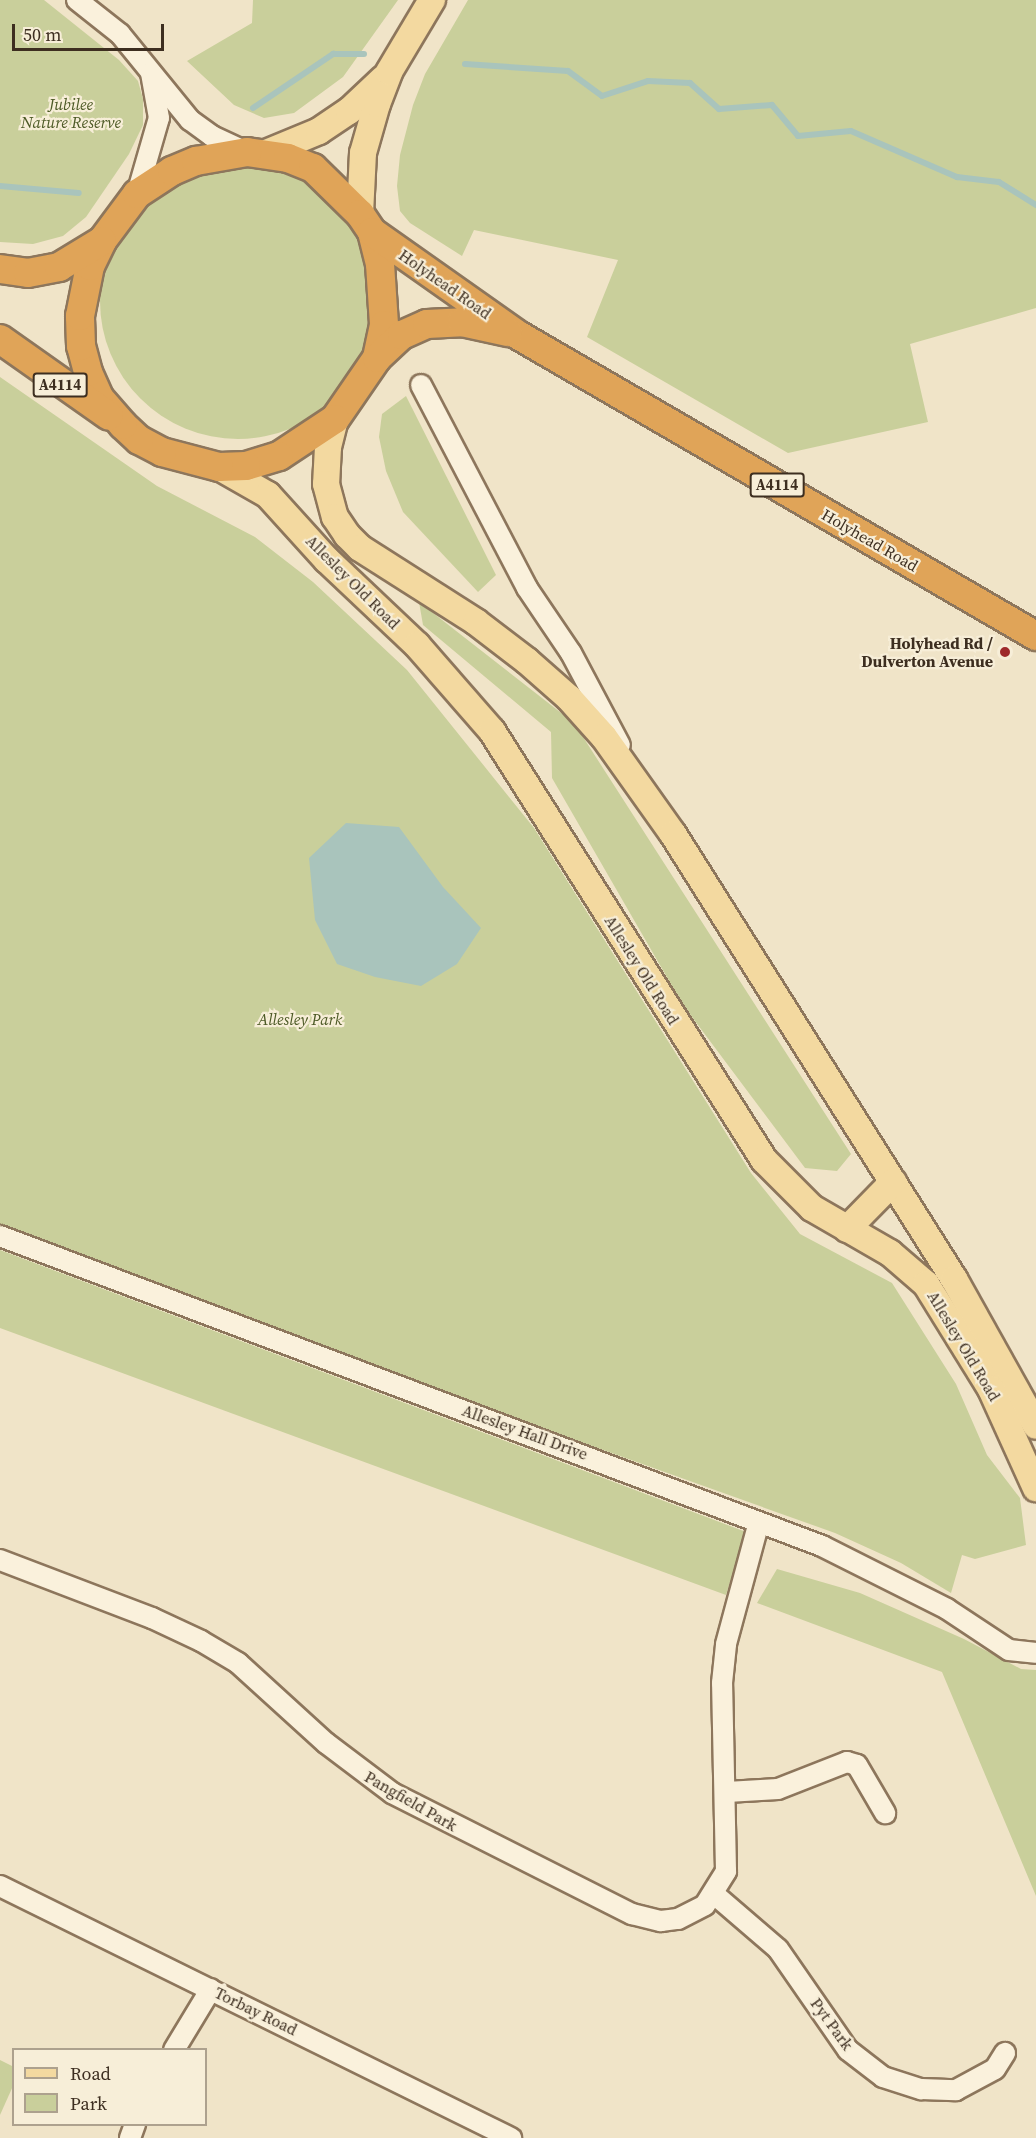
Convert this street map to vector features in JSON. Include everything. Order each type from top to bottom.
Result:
[{"type":"highway","points":[[256,152],[196,161],[172,171],[136,194],[102,242],[83,292],[81,346],[99,397],[123,426],[139,440],[162,452],[219,467],[246,466],[279,456],[335,419]]},
{"type":"highway","name":"Holyhead Road","points":[[256,152],[313,168],[366,223],[518,335],[1036,636]]},
{"type":"highway","points":[[366,223],[384,296],[377,358]]},
{"type":"highway","points":[[0,269],[28,273],[58,267],[102,242]]},
{"type":"highway","name":"Holyhead Road","points":[[335,419],[377,358],[402,335],[427,324],[462,322],[518,335]]},
{"type":"highway","name":"A4114","points":[[0,339],[123,426]]},
{"type":"main road","points":[[366,223],[363,153],[389,72],[432,0]]},
{"type":"main road","points":[[256,152],[294,144],[326,126],[349,111],[389,72]]},
{"type":"main road","name":"Allesley Old Road","points":[[335,419],[328,447],[326,484],[334,517],[347,536],[360,548],[477,622],[527,661],[569,698],[642,788],[985,1330],[1036,1426]]},
{"type":"main road","name":"Allesley Old Road","points":[[219,467],[267,495],[327,560],[417,645],[492,731],[764,1160],[812,1208],[890,1253],[933,1293],[991,1389],[1036,1488]]},
{"type":"main road","points":[[847,1229],[893,1182]]},
{"type":"street","points":[[77,0],[120,34],[148,64],[190,120],[212,136],[256,152]]},
{"type":"street","points":[[136,194],[159,118],[157,90],[148,64]]},
{"type":"street","name":"Allesley Old Road","points":[[421,386],[527,588],[571,652],[642,788]]},
{"type":"street","name":"Allesley Hall Drive","points":[[0,1236],[759,1522],[887,1576],[1009,1650],[1036,1653]]},
{"type":"street","name":"Pangfield Park","points":[[0,1560],[152,1618],[201,1641],[238,1663],[326,1743],[392,1793],[632,1914],[661,1921],[678,1919],[705,1905],[714,1894],[728,1860],[722,1683],[726,1644],[759,1522]]},
{"type":"street","points":[[727,1792],[778,1789],[847,1762],[857,1765],[885,1813]]},
{"type":"street","name":"Torbay Road","points":[[0,1886],[511,2138]]},
{"type":"street","name":"Pyt Park","points":[[714,1894],[778,1949],[848,2050],[883,2078],[921,2089],[956,2090],[994,2069],[1005,2053]]},
{"type":"street","points":[[175,2048],[211,1989]]},
{"type":"green space","name":"Jubilee Nature Reserve","points":[[0,0],[44,0],[119,60],[138,81],[143,99],[143,125],[129,154],[86,217],[63,236],[33,244],[0,242]]},
{"type":"green space","points":[[253,0],[398,0],[343,77],[294,113],[264,118],[234,105],[187,61],[252,23]]},
{"type":"green space","points":[[468,0],[1036,0],[1036,308],[910,344],[928,422],[788,453],[587,337],[618,260],[474,230],[462,256],[410,223],[400,211],[397,186],[400,155],[413,105],[425,74]]},
{"type":"green space","points":[[238,163],[278,169],[303,179],[325,194],[345,214],[360,236],[370,261],[376,301],[370,341],[360,366],[345,388],[325,408],[303,423],[278,433],[238,439],[198,433],[173,423],[151,408],[131,388],[116,366],[106,341],[100,301],[106,261],[116,236],[131,214],[151,194],[173,179],[198,169]]},
{"type":"green space","name":"Allesley Park","points":[[0,377],[157,486],[255,537],[313,582],[407,670],[534,828],[751,1173],[800,1234],[892,1283],[956,1384],[987,1455],[1020,1498],[1026,1545],[975,1559],[962,1555],[951,1593],[901,1563],[835,1533],[385,1372],[0,1226]]},
{"type":"green space","points":[[406,396],[496,575],[478,592],[403,512],[386,471],[379,437],[382,414]]},
{"type":"green space","points":[[419,602],[574,723],[851,1154],[837,1171],[805,1168],[683,1005],[552,778],[551,732],[423,625]]},
{"type":"green space","points":[[0,1250],[746,1532],[726,1595],[0,1328]]},
{"type":"green space","points":[[777,1569],[860,1593],[964,1639],[1021,1669],[1036,1670],[1036,1896],[942,1672],[757,1603]]},
{"type":"green space","points":[[0,2060],[12,2066],[12,2088],[0,2115]]},
{"type":"water","points":[[346,823],[399,827],[443,887],[481,928],[457,964],[421,986],[375,977],[337,964],[315,920],[309,858]]},
{"type":"waterway","points":[[253,108],[333,54],[364,54]]},
{"type":"waterway","points":[[465,64],[568,71],[602,96],[648,81],[690,83],[719,109],[772,105],[798,136],[851,131],[957,177],[999,182],[1036,205]]},
{"type":"waterway","points":[[0,186],[79,193]]},
{"type":"place","name":"Holyhead Rd / Dulverton Avenue","points":[[1005,652]]}]
